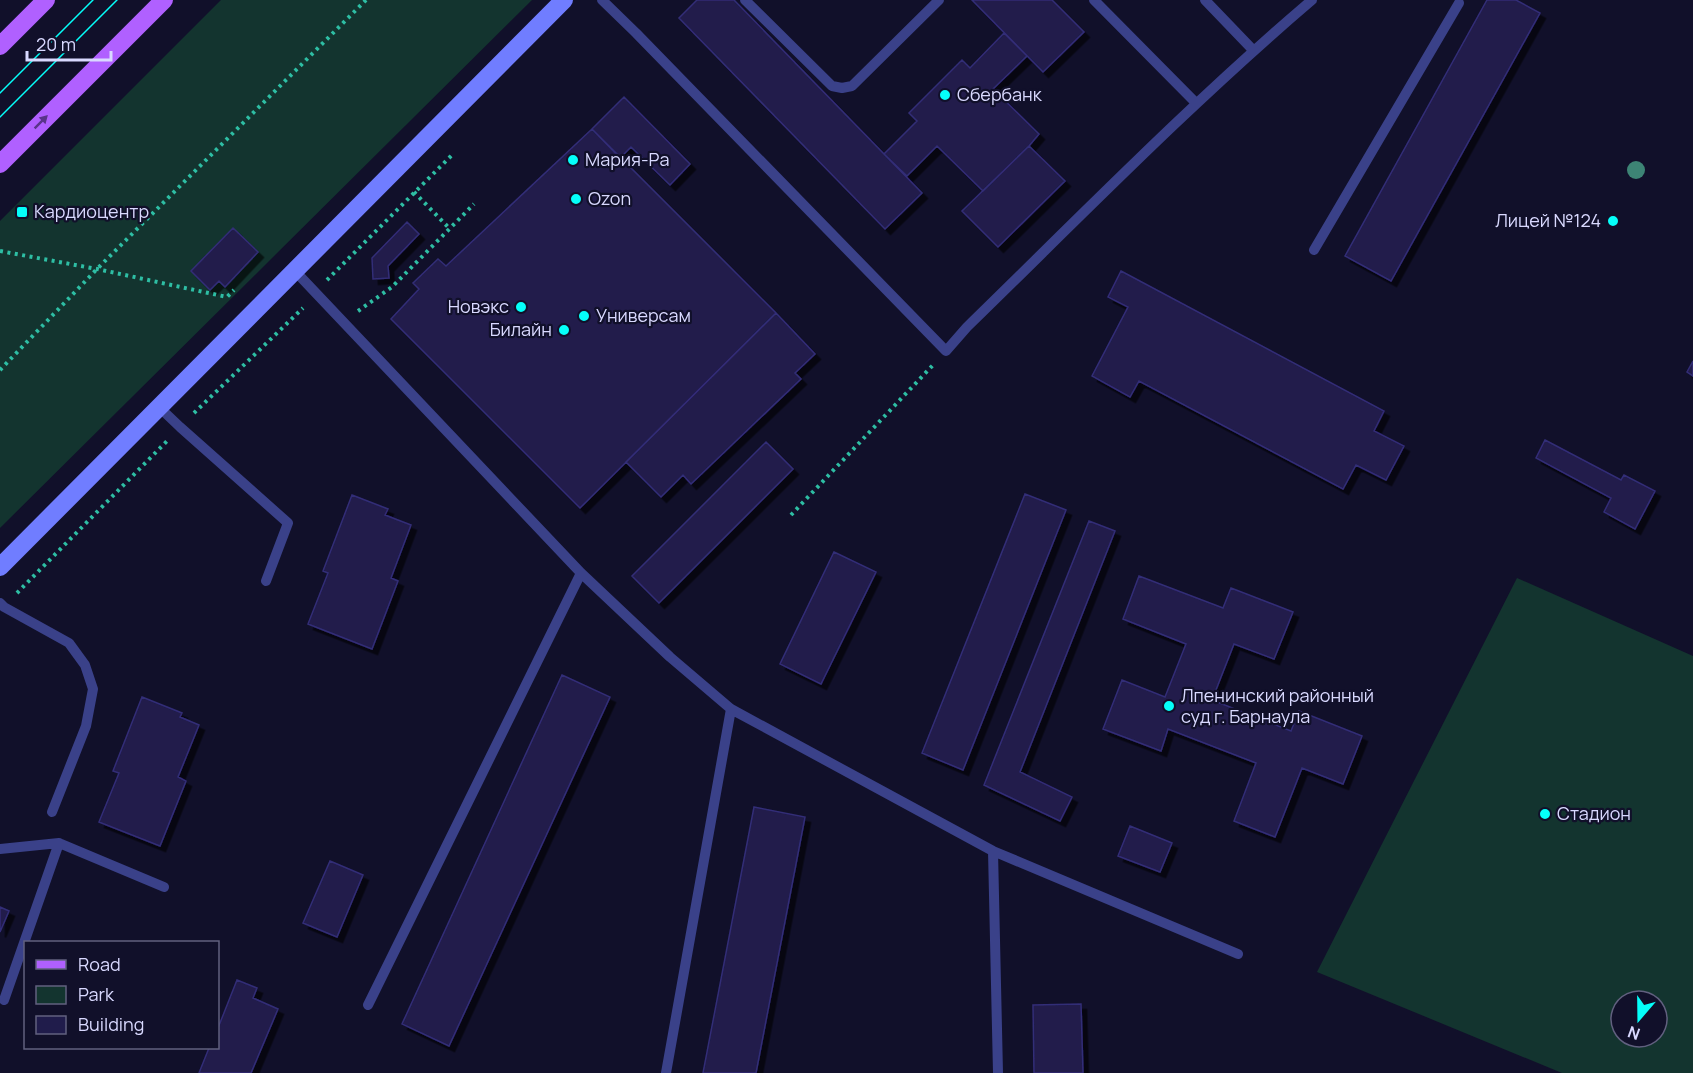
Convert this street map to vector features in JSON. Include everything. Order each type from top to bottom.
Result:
[{"type":"main road","points":[[0,46],[46,0]]},
{"type":"main road","points":[[0,164],[164,0]]},
{"type":"street","points":[[0,567],[564,0]]},
{"type":"lane","points":[[602,0],[946,351],[967,327],[1196,103],[1312,0]]},
{"type":"lane","points":[[745,0],[832,86],[842,88],[852,86],[939,0]]},
{"type":"lane","points":[[1094,0],[1196,103]]},
{"type":"lane","points":[[1205,0],[1253,50]]},
{"type":"lane","points":[[1314,250],[1458,1]]},
{"type":"lane","points":[[295,271],[344,320],[581,573],[670,657],[731,709],[993,851],[1238,954]]},
{"type":"lane","points":[[159,407],[288,523],[266,581]]},
{"type":"lane","points":[[368,1005],[581,573]]},
{"type":"lane","points":[[2,605],[69,643],[85,665],[93,689],[86,726],[52,812]]},
{"type":"lane","points":[[666,1073],[731,709]]},
{"type":"lane","points":[[0,849],[59,843],[164,887]]},
{"type":"lane","points":[[25,941],[59,843]]},
{"type":"lane","points":[[993,851],[998,1073]]},
{"type":"lane","points":[[4,1000],[24,943]]},
{"type":"path","points":[[0,370],[97,269],[366,0]]},
{"type":"path","points":[[2,605],[317,293],[328,279],[452,155]]},
{"type":"path","points":[[414,192],[449,228]]},
{"type":"path","points":[[344,320],[392,287],[474,204]]},
{"type":"path","points":[[0,251],[228,297],[234,290]]},
{"type":"path","points":[[791,515],[946,351]]},
{"type":"green space","points":[[221,0],[532,0],[0,528],[0,221]]},
{"type":"green space","name":"Стадион","points":[[1517,578],[1693,656],[1693,1073],[1562,1073],[1317,972]]},
{"type":"building","points":[[697,0],[734,0],[922,193],[885,229],[679,18]]},
{"type":"building","points":[[972,0],[1052,0],[1084,32],[1043,72]]},
{"type":"building","points":[[1487,0],[1516,0],[1540,13],[1391,281],[1345,256]]},
{"type":"building","points":[[1004,33],[1027,56],[993,89],[1039,134],[983,191],[937,146],[907,176],[884,154],[917,121],[909,113],[962,60],[970,68]]},
{"type":"building","points":[[624,97],[690,164],[670,185],[631,147],[620,158],[592,129]]},
{"type":"building","name":"Универсам","points":[[592,129],[776,313],[580,508],[391,319],[419,289],[413,283],[438,259],[446,266]]},
{"type":"building","points":[[1029,146],[1065,181],[998,247],[962,211]]},
{"type":"building","points":[[407,222],[419,234],[388,266],[389,278],[373,279],[372,258]]},
{"type":"building","points":[[233,228],[258,252],[225,287],[219,281],[210,290],[191,271]]},
{"type":"building","points":[[1121,271],[1384,411],[1374,431],[1404,446],[1386,480],[1356,465],[1343,489],[1139,381],[1130,397],[1092,376],[1128,307],[1108,297]]},
{"type":"building","points":[[776,313],[815,354],[795,373],[801,379],[691,484],[683,475],[661,497],[626,462]]},
{"type":"building","points":[[1693,361],[1693,376],[1687,372]]},
{"type":"building","points":[[1545,440],[1621,480],[1624,475],[1655,491],[1635,529],[1604,512],[1611,498],[1536,458]]},
{"type":"building","points":[[766,442],[793,469],[659,603],[632,576]]},
{"type":"building","points":[[1025,494],[1066,510],[963,770],[922,753]]},
{"type":"building","points":[[352,495],[388,509],[385,515],[411,525],[391,578],[398,581],[372,649],[308,624],[328,573],[323,571]]},
{"type":"building","points":[[1089,521],[1115,531],[1020,772],[1072,797],[1060,821],[984,785]]},
{"type":"building","points":[[834,552],[876,572],[821,684],[780,664]]},
{"type":"building","name":"Лпенинский районный суд г. Барнаула","points":[[1139,576],[1223,608],[1231,588],[1293,612],[1274,659],[1234,644],[1212,700],[1291,731],[1299,711],[1362,736],[1343,784],[1302,768],[1275,837],[1234,821],[1256,763],[1168,729],[1161,751],[1103,729],[1122,680],[1165,697],[1186,644],[1123,619]]},
{"type":"building","points":[[562,675],[610,697],[449,1046],[402,1024]]},
{"type":"building","points":[[142,697],[182,713],[180,717],[199,725],[178,777],[186,781],[160,846],[99,822],[119,773],[113,771]]},
{"type":"building","points":[[754,807],[805,817],[756,1073],[703,1073]]},
{"type":"building","points":[[1130,826],[1172,843],[1160,872],[1118,856]]},
{"type":"building","points":[[330,861],[363,875],[337,937],[303,923]]},
{"type":"building","points":[[0,907],[9,911],[0,932]]},
{"type":"building","points":[[237,980],[257,988],[253,998],[278,1009],[251,1073],[199,1073],[209,1049],[219,1049],[219,1025]]},
{"type":"building","points":[[1081,1004],[1083,1073],[1034,1073],[1033,1005]]},
{"type":"tram line","points":[[0,93],[93,0]]},
{"type":"tram line","points":[[0,117],[117,0]]},
{"type":"place","name":"Сбербанк","points":[[945,95]]},
{"type":"place","name":"Мария-Ра","points":[[573,160]]},
{"type":"place","name":"Ozon","points":[[576,199]]},
{"type":"place","name":"Кардиоцентр","points":[[22,212]]},
{"type":"place","name":"Лицей №124","points":[[1613,221]]},
{"type":"place","name":"Новэкс","points":[[521,307]]},
{"type":"place","name":"Универсам","points":[[584,316]]},
{"type":"place","name":"Билайн","points":[[564,330]]},
{"type":"place","name":"Лпенинский районный суд г. Барнаула","points":[[1169,706]]},
{"type":"place","name":"Стадион","points":[[1545,814]]}]
